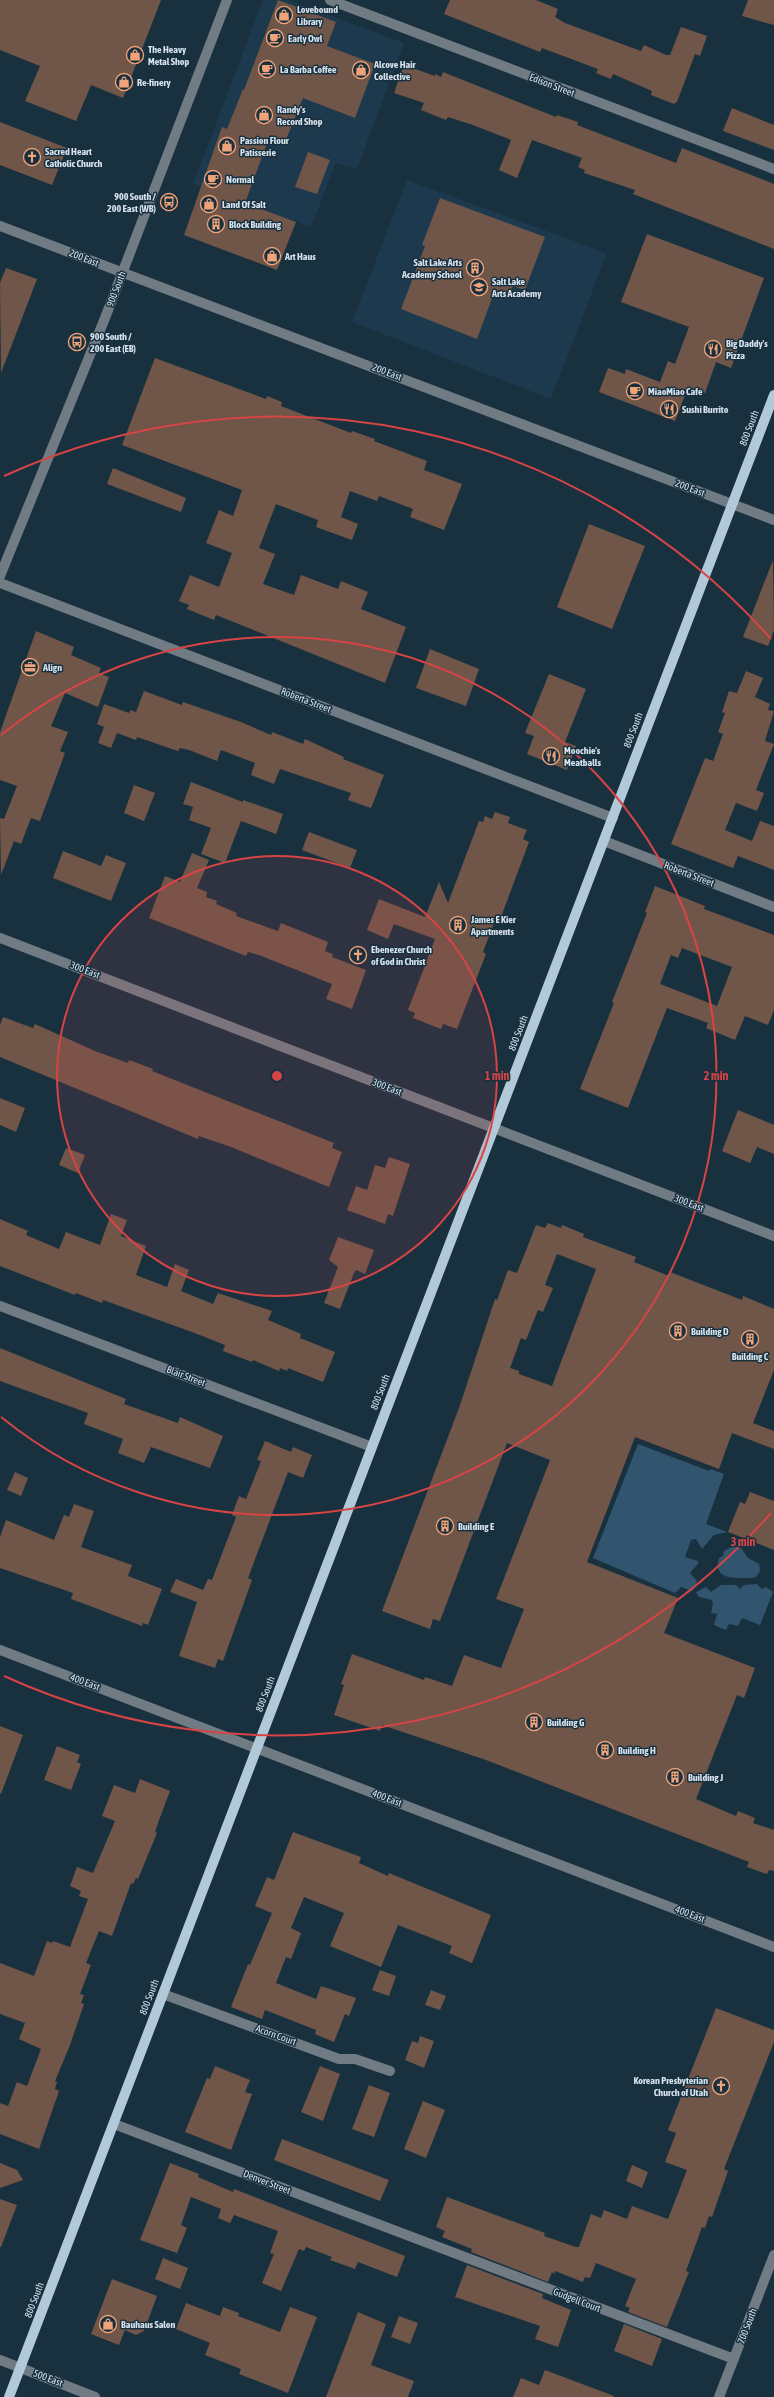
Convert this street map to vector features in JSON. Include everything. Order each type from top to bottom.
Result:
[{"type":"main road","name":"800 South","points":[[9,2397],[774,395]]},
{"type":"street","name":"900 South","points":[[0,576],[123,272],[227,0]]},
{"type":"street","name":"Edison Street","points":[[330,0],[774,169]]},
{"type":"street","name":"200 East","points":[[0,226],[774,520]]},
{"type":"street","name":"Roberta Street","points":[[0,583],[613,818]]},
{"type":"street","name":"Roberta Street","points":[[604,841],[774,907]]},
{"type":"street","name":"300 East","points":[[0,938],[774,1236]]},
{"type":"street","name":"Blair Street","points":[[0,1306],[372,1447]]},
{"type":"street","name":"400 East","points":[[0,1650],[774,1947]]},
{"type":"street","name":"Acorn Court","points":[[163,1994],[339,2059],[355,2060],[390,2071]]},
{"type":"street","name":"Denver Street","points":[[114,2124],[420,2241]]},
{"type":"street","name":"Gudgell Court","points":[[420,2241],[734,2359]]},
{"type":"street","name":"700 South","points":[[719,2397],[774,2255]]},
{"type":"street","name":"500 East","points":[[0,2360],[95,2397]]},
{"type":"shaded area","points":[[263,0],[289,0],[404,43],[357,169],[336,163],[311,227],[193,184]]},
{"type":"shaded area","name":"Salt Lake Arts Academy","points":[[407,180],[607,253],[551,399],[352,322]]},
{"type":"shaded area","points":[[638,1444],[709,1471],[710,1469],[724,1474],[706,1524],[727,1532],[714,1535],[702,1549],[696,1539],[691,1540],[685,1557],[698,1561],[698,1564],[690,1573],[697,1581],[692,1591],[681,1587],[675,1593],[593,1558]]},
{"type":"shaded area","points":[[733,1546],[741,1548],[748,1558],[759,1564],[760,1571],[756,1577],[735,1578],[723,1575],[720,1572],[718,1569],[719,1558],[723,1556],[724,1551]]},
{"type":"shaded area","points":[[757,1584],[762,1589],[766,1587],[773,1592],[760,1625],[742,1618],[738,1626],[729,1624],[726,1630],[714,1625],[717,1614],[711,1613],[713,1604],[712,1600],[699,1597],[696,1592],[706,1587],[711,1592],[721,1585],[736,1585],[740,1589],[744,1585]]},
{"type":"building","points":[[0,0],[161,0],[123,98],[91,85],[76,121],[25,101],[40,66],[0,50]]},
{"type":"building","points":[[278,0],[336,22],[327,46],[375,64],[355,118],[303,98],[285,142],[270,135],[245,203],[296,222],[277,270],[184,235],[222,127],[227,129],[243,89],[244,90]]},
{"type":"building","points":[[450,0],[536,0],[558,9],[555,17],[565,23],[641,51],[644,45],[666,55],[670,55],[681,27],[707,36],[700,56],[695,54],[677,102],[674,104],[651,95],[652,91],[613,74],[611,79],[596,73],[598,69],[542,48],[540,52],[444,14]]},
{"type":"building","points":[[748,0],[774,0],[774,25],[742,16]]},
{"type":"building","points":[[404,65],[435,76],[435,74],[441,77],[443,72],[556,117],[557,115],[578,122],[577,125],[676,163],[682,148],[774,184],[774,249],[633,194],[635,190],[584,173],[585,170],[578,167],[582,158],[532,140],[517,178],[499,170],[511,140],[473,125],[448,117],[446,120],[421,110],[424,103],[394,93]]},
{"type":"building","points":[[732,108],[774,125],[774,150],[723,131]]},
{"type":"building","name":"Sacred Heart Catholic Church","points":[[0,122],[67,148],[52,185],[0,165]]},
{"type":"building","points":[[308,152],[330,160],[317,194],[295,187]]},
{"type":"building","name":"Salt Lake Arts Academy School","points":[[440,198],[545,237],[525,290],[513,286],[509,296],[495,290],[477,339],[401,309],[425,246],[422,245]]},
{"type":"building","points":[[647,234],[764,278],[731,368],[716,362],[705,393],[688,387],[675,421],[599,392],[608,368],[625,374],[626,369],[660,382],[668,361],[675,364],[689,327],[621,302]]},
{"type":"building","points":[[6,268],[37,279],[1,373],[0,283]]},
{"type":"building","points":[[155,358],[266,399],[267,396],[282,402],[281,406],[351,433],[352,431],[375,439],[374,441],[427,461],[424,470],[462,484],[444,530],[410,517],[413,509],[379,496],[377,501],[350,491],[341,517],[358,524],[352,540],[316,527],[318,520],[276,504],[259,548],[275,554],[263,584],[294,595],[301,575],[338,589],[341,581],[368,592],[361,609],[406,627],[385,683],[216,615],[214,620],[187,609],[189,605],[179,601],[190,575],[219,587],[232,553],[206,543],[219,510],[233,516],[242,490],[122,445]]},
{"type":"building","points":[[113,468],[186,498],[181,512],[107,484]]},
{"type":"building","points":[[589,524],[645,546],[612,629],[557,607]]},
{"type":"building","points":[[773,560],[774,630],[768,646],[743,637]]},
{"type":"building","points":[[36,631],[74,647],[71,655],[101,668],[99,673],[109,677],[98,707],[65,693],[51,726],[68,732],[60,751],[65,753],[40,821],[31,818],[21,844],[14,841],[1,875],[0,818],[4,819],[17,786],[0,780],[0,732]]},
{"type":"building","points":[[430,649],[479,669],[466,706],[416,688]]},
{"type":"building","points":[[746,671],[763,678],[755,697],[770,704],[768,710],[774,711],[765,741],[774,744],[756,790],[764,793],[757,811],[736,803],[725,830],[752,841],[760,821],[774,826],[774,870],[738,856],[733,868],[671,844],[705,758],[713,761],[723,734],[718,732],[725,713],[722,712],[729,691],[737,693]]},
{"type":"building","points":[[549,674],[586,689],[565,742],[576,746],[567,770],[527,754],[534,736],[525,733]]},
{"type":"building","points":[[144,691],[182,705],[183,702],[241,722],[271,735],[272,732],[303,744],[305,739],[344,757],[343,759],[384,775],[371,808],[348,800],[351,793],[280,769],[274,784],[251,775],[255,763],[221,750],[217,761],[189,750],[180,748],[178,751],[137,737],[136,740],[117,733],[111,748],[98,743],[104,727],[97,724],[104,704],[129,713],[130,710],[136,712]]},
{"type":"building","points":[[191,782],[243,802],[243,800],[283,814],[276,834],[241,821],[225,863],[201,854],[211,828],[189,820],[193,807],[183,804]]},
{"type":"building","points":[[134,785],[155,793],[144,821],[124,813]]},
{"type":"building","name":"James E Kier Apartments","points":[[495,812],[510,817],[508,823],[527,830],[523,839],[529,842],[501,917],[497,915],[483,952],[486,954],[457,1029],[443,1024],[441,1029],[413,1018],[415,1013],[408,1010],[435,939],[394,924],[388,939],[367,930],[379,899],[425,917],[439,882],[448,903],[479,821],[483,822],[485,816],[492,819]]},
{"type":"building","points":[[309,832],[357,850],[350,868],[302,850]]},
{"type":"building","points":[[63,851],[101,866],[106,855],[126,863],[111,901],[53,878]]},
{"type":"building","points":[[192,853],[209,860],[197,888],[207,892],[206,897],[217,901],[216,904],[237,913],[236,916],[278,931],[281,923],[328,942],[325,951],[333,954],[332,957],[366,970],[352,1009],[326,999],[332,984],[259,955],[248,952],[246,956],[149,918],[165,876],[180,882]]},
{"type":"building","points":[[655,886],[705,906],[704,909],[774,935],[774,1010],[768,1025],[745,1016],[735,1040],[706,1028],[708,1023],[667,1008],[628,1108],[580,1089],[614,1003],[612,1002],[647,913],[645,912]],"holes":[[[682,948],[732,967],[717,1006],[660,984],[671,955],[678,958]]]},
{"type":"building","points":[[3,1017],[33,1028],[35,1024],[95,1051],[128,1063],[129,1060],[153,1069],[152,1071],[334,1143],[332,1148],[342,1152],[329,1187],[231,1147],[199,1136],[198,1139],[0,1057],[0,1025]]},
{"type":"building","points":[[0,1098],[25,1108],[16,1132],[0,1125]]},
{"type":"building","points":[[738,1110],[774,1125],[774,1154],[757,1147],[750,1163],[722,1151]]},
{"type":"building","points":[[66,1148],[85,1155],[78,1173],[59,1165]]},
{"type":"building","points":[[389,1157],[410,1164],[393,1216],[388,1214],[385,1224],[347,1210],[356,1186],[367,1190],[375,1165],[385,1168]]},
{"type":"building","points":[[111,1214],[127,1220],[121,1236],[146,1246],[136,1275],[167,1287],[175,1264],[189,1270],[181,1291],[213,1304],[218,1293],[272,1311],[268,1320],[301,1334],[300,1338],[335,1352],[323,1382],[288,1368],[287,1371],[280,1368],[279,1371],[253,1360],[252,1362],[223,1351],[225,1345],[192,1332],[103,1300],[102,1303],[76,1293],[75,1295],[0,1266],[0,1219],[28,1231],[26,1235],[59,1249],[66,1232],[100,1245]]},
{"type":"building","points":[[548,1223],[561,1228],[562,1225],[584,1234],[583,1237],[636,1257],[634,1262],[669,1276],[670,1272],[742,1300],[743,1296],[774,1309],[774,1370],[753,1423],[774,1431],[774,1449],[732,1433],[719,1469],[635,1437],[587,1562],[678,1598],[664,1633],[755,1668],[744,1698],[737,1695],[696,1799],[736,1816],[738,1811],[755,1818],[753,1823],[774,1830],[774,1871],[769,1870],[767,1874],[747,1867],[749,1862],[486,1760],[382,1725],[380,1731],[334,1715],[344,1685],[341,1684],[352,1654],[424,1680],[425,1677],[452,1686],[464,1655],[501,1668],[524,1609],[496,1599],[550,1460],[507,1443],[440,1621],[433,1619],[430,1629],[382,1611],[459,1408],[495,1299],[497,1300],[508,1270],[517,1273],[536,1225],[545,1228]],"holes":[[[557,1254],[596,1269],[552,1386],[519,1374],[519,1371],[510,1368],[521,1338],[526,1340],[538,1310],[543,1312],[553,1288],[545,1285]]]},
{"type":"building","points":[[338,1237],[374,1250],[365,1274],[356,1270],[354,1273],[340,1309],[324,1303],[338,1267],[329,1260]]},
{"type":"building","points":[[0,1348],[126,1399],[124,1404],[178,1423],[180,1417],[223,1436],[210,1468],[151,1447],[144,1463],[118,1453],[123,1439],[84,1424],[88,1413],[0,1381]]},
{"type":"building","points":[[265,1441],[291,1452],[293,1447],[312,1455],[303,1478],[288,1472],[248,1578],[252,1580],[223,1661],[218,1659],[215,1668],[179,1656],[197,1602],[170,1592],[176,1579],[203,1590],[208,1579],[212,1580],[236,1517],[232,1515],[239,1496],[246,1499],[261,1461],[257,1460]]},
{"type":"building","points":[[15,1472],[28,1478],[21,1496],[7,1490]]},
{"type":"building","points":[[750,1492],[774,1501],[774,1550],[728,1532],[740,1502],[745,1504]]},
{"type":"building","points":[[74,1504],[94,1511],[81,1547],[132,1565],[128,1576],[162,1589],[148,1625],[143,1623],[142,1626],[71,1599],[73,1593],[0,1568],[0,1537],[6,1520],[54,1540],[64,1515],[69,1517]]},
{"type":"building","points":[[0,1726],[23,1735],[1,1794],[0,1793]]},
{"type":"building","points":[[57,1746],[80,1755],[77,1762],[81,1764],[71,1790],[44,1780]]},
{"type":"building","points":[[140,1779],[170,1791],[155,1832],[157,1833],[138,1879],[136,1878],[133,1884],[131,1883],[112,1936],[99,1931],[86,1963],[91,1965],[80,1994],[84,1995],[81,2003],[84,2004],[70,2045],[55,2081],[57,2082],[55,2089],[59,2091],[39,2149],[0,2134],[0,2103],[8,2106],[17,2082],[27,2086],[41,2049],[19,2039],[25,2023],[0,2014],[0,1963],[34,1976],[47,1941],[52,1943],[53,1941],[70,1947],[88,1899],[79,1896],[81,1891],[70,1886],[77,1867],[93,1873],[115,1821],[102,1816],[114,1785],[135,1793]]},
{"type":"building","points":[[293,1832],[361,1857],[359,1863],[388,1876],[389,1873],[491,1915],[472,1963],[449,1953],[452,1946],[398,1925],[381,1967],[330,1946],[344,1913],[304,1897],[291,1928],[301,1933],[291,1959],[286,1957],[276,1983],[316,1999],[321,1986],[356,1998],[349,2016],[345,2014],[334,2042],[315,2034],[316,2030],[265,2010],[262,2019],[231,2007],[248,1964],[250,1965],[272,1913],[255,1906],[267,1877],[274,1880]]},
{"type":"building","points":[[380,1970],[396,1976],[389,1996],[372,1990]]},
{"type":"building","points":[[431,1990],[446,1996],[440,2010],[425,2005]]},
{"type":"building","points":[[716,2008],[774,2030],[774,2042],[724,2169],[728,2171],[712,2217],[709,2216],[705,2228],[702,2227],[686,2271],[689,2272],[667,2327],[628,2312],[630,2308],[625,2306],[636,2279],[596,2263],[590,2278],[585,2277],[583,2282],[555,2271],[554,2274],[552,2272],[548,2282],[471,2252],[472,2249],[442,2237],[445,2231],[436,2227],[447,2197],[545,2233],[544,2236],[576,2247],[579,2247],[591,2214],[601,2218],[604,2210],[627,2219],[632,2206],[668,2219],[687,2170],[665,2162],[676,2133],[668,2130]]},
{"type":"building","points":[[420,2036],[434,2041],[424,2068],[405,2060],[412,2041],[418,2043]]},
{"type":"building","points":[[215,2066],[250,2080],[245,2092],[252,2094],[231,2150],[185,2132],[207,2078],[210,2079]]},
{"type":"building","points":[[320,2066],[340,2074],[323,2121],[301,2112]]},
{"type":"building","points":[[369,2085],[390,2093],[374,2137],[352,2129]]},
{"type":"building","points":[[423,2101],[445,2110],[426,2158],[404,2149]]},
{"type":"building","points":[[282,2139],[389,2180],[380,2201],[274,2160]]},
{"type":"building","points":[[0,2163],[17,2170],[23,2180],[0,2188]]},
{"type":"building","points":[[170,2163],[199,2174],[198,2177],[233,2192],[234,2189],[405,2256],[397,2277],[358,2262],[355,2269],[330,2260],[332,2257],[306,2247],[304,2251],[299,2249],[281,2291],[262,2283],[274,2254],[270,2253],[278,2231],[234,2215],[230,2223],[218,2218],[221,2209],[191,2197],[181,2225],[187,2228],[177,2253],[140,2240]]},
{"type":"building","points":[[632,2165],[648,2172],[642,2188],[626,2181]]},
{"type":"building","points":[[0,2199],[17,2205],[1,2247],[0,2247]]},
{"type":"building","points":[[163,2258],[188,2268],[180,2289],[155,2279]]},
{"type":"building","points":[[467,2265],[543,2294],[542,2298],[571,2310],[558,2347],[535,2339],[540,2326],[455,2297]]},
{"type":"building","points":[[112,2279],[157,2296],[144,2331],[136,2335],[125,2330],[119,2345],[91,2334]]},
{"type":"building","points":[[186,2303],[220,2316],[223,2307],[239,2313],[238,2316],[280,2332],[290,2307],[317,2317],[288,2393],[239,2374],[241,2369],[205,2355],[210,2343],[176,2329]]},
{"type":"building","points":[[358,2312],[386,2324],[371,2365],[414,2381],[408,2397],[326,2397]]},
{"type":"building","points":[[399,2316],[418,2323],[410,2344],[391,2337]]},
{"type":"building","points":[[624,2324],[662,2339],[652,2366],[614,2351]]},
{"type":"building","points":[[545,2370],[614,2396],[513,2397],[521,2378],[539,2385]]},
{"type":"place","name":"Lovebound Library","points":[[284,15]]},
{"type":"place","name":"Early Owl","points":[[275,38]]},
{"type":"place","name":"The Heavy Metal Shop","points":[[135,55]]},
{"type":"place","name":"La Barba Coffee","points":[[267,69]]},
{"type":"place","name":"Alcove Hair Collective","points":[[361,70]]},
{"type":"place","name":"Re-finery","points":[[124,82]]},
{"type":"place","name":"Randy's Record Shop","points":[[264,115]]},
{"type":"place","name":"Passion Flour Patisserie","points":[[227,146]]},
{"type":"place","name":"Sacred Heart Catholic Church","points":[[32,157]]},
{"type":"place","name":"Normal","points":[[213,179]]},
{"type":"place","name":"900 South / 200 East (WB)","points":[[169,202]]},
{"type":"place","name":"Land Of Salt","points":[[209,204]]},
{"type":"place","name":"Block Building","points":[[216,224]]},
{"type":"place","name":"Art Haus","points":[[272,256]]},
{"type":"place","name":"Salt Lake Arts Academy School","points":[[475,268]]},
{"type":"place","name":"Salt Lake Arts Academy","points":[[479,287]]},
{"type":"place","name":"900 South / 200 East (EB)","points":[[77,342]]},
{"type":"place","name":"Big Daddy's Pizza","points":[[713,349]]},
{"type":"place","name":"MiaoMiao Cafe","points":[[635,391]]},
{"type":"place","name":"Sushi Burrito","points":[[669,409]]},
{"type":"place","name":"Align","points":[[30,667]]},
{"type":"place","name":"Moochie's Meatballs","points":[[551,756]]},
{"type":"place","name":"James E Kier Apartments","points":[[458,925]]},
{"type":"place","name":"Ebenezer Church of God in Christ","points":[[358,955]]},
{"type":"place","name":"Building D","points":[[678,1331]]},
{"type":"place","name":"Building C","points":[[750,1339]]},
{"type":"place","name":"Building E","points":[[445,1526]]},
{"type":"place","name":"Building G","points":[[534,1722]]},
{"type":"place","name":"Building H","points":[[605,1750]]},
{"type":"place","name":"Building J","points":[[675,1777]]},
{"type":"place","name":"Korean Presbyterian Church of Utah","points":[[721,2086]]},
{"type":"place","name":"Bauhaus Salon","points":[[108,2324]]}]
